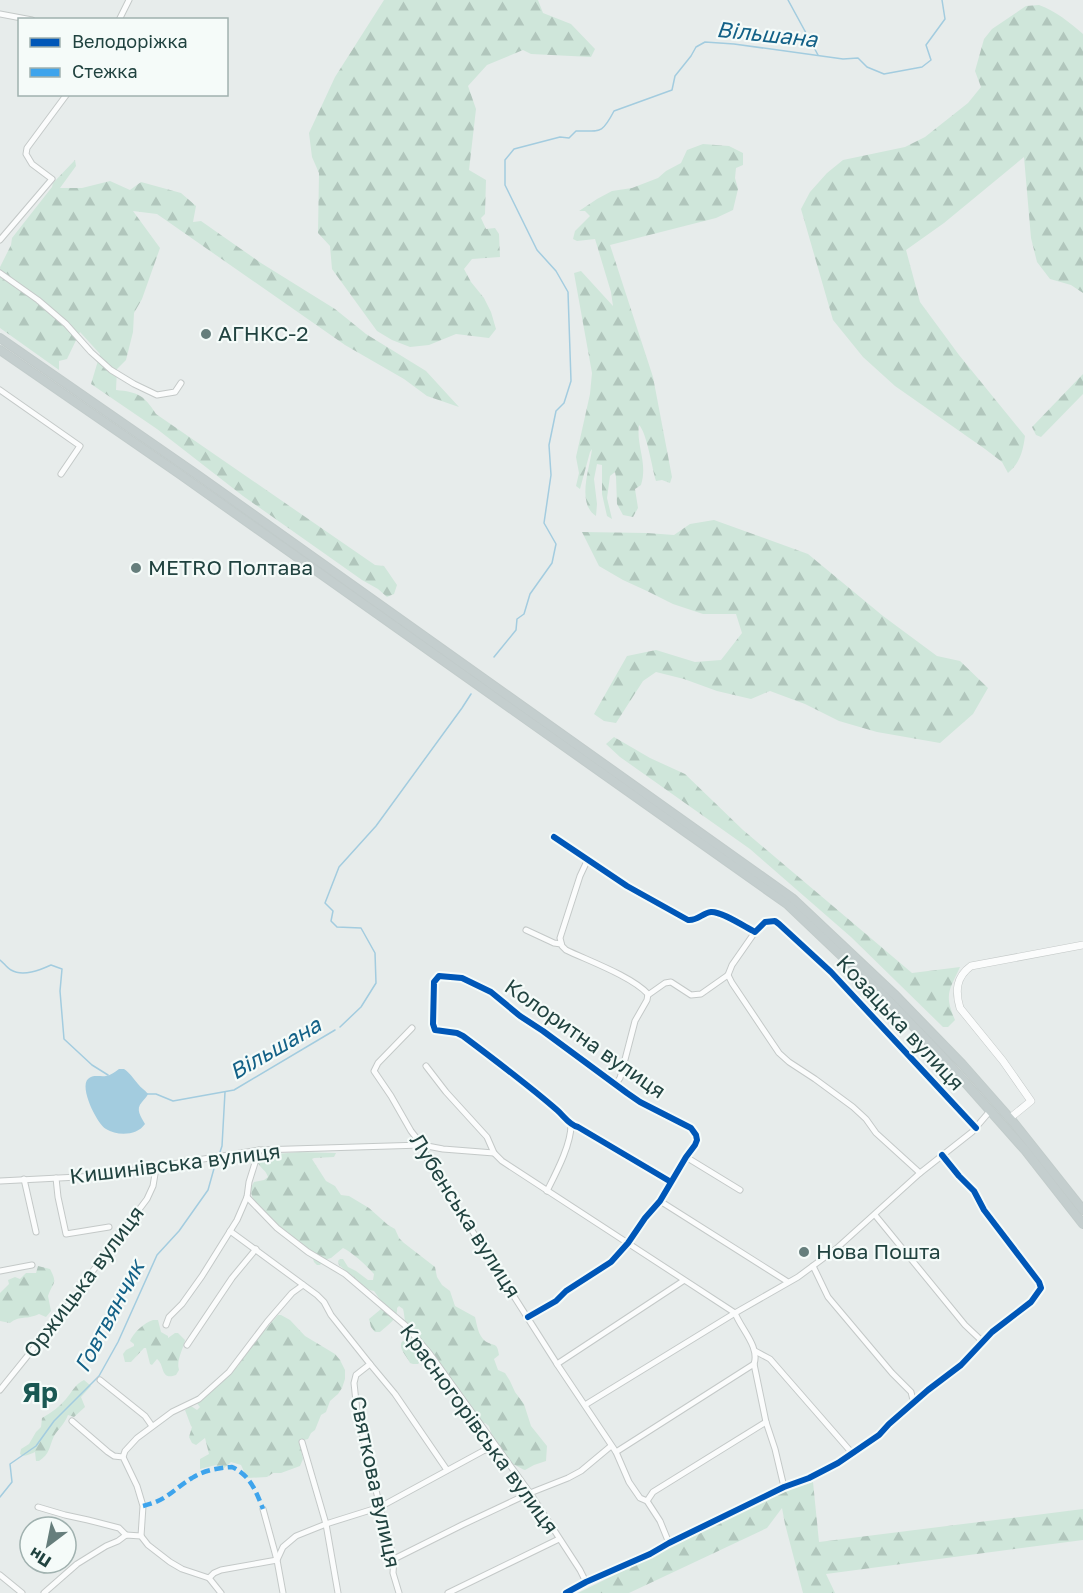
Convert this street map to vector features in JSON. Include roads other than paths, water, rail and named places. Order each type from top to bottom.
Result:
[{"type":"highway","points":[[0,338],[284,536],[792,898],[896,996],[962,1064],[1010,1118],[1083,1210]]},
{"type":"highway","points":[[1,352],[181,475],[787,904],[890,1001],[1025,1150],[1083,1224]]},
{"type":"street","points":[[120,18],[129,0]]},
{"type":"street","points":[[0,14],[21,18]]},
{"type":"street","points":[[0,240],[52,179],[32,164],[26,154],[27,148],[66,96]]},
{"type":"street","points":[[0,273],[38,300],[66,324],[111,370],[134,384],[157,395],[175,392],[181,383]]},
{"type":"street","points":[[0,390],[80,447],[61,474]]},
{"type":"street","points":[[554,837],[635,891],[688,920],[714,912],[755,932],[732,965],[728,975],[696,996],[671,982],[665,983],[648,995],[635,1020],[622,1071],[615,1085]]},
{"type":"street","points":[[588,859],[580,876],[560,938],[561,944],[566,950],[631,981],[648,995]]},
{"type":"street","name":"Козацька вулиця","points":[[755,932],[765,922],[775,921],[779,924],[831,972],[976,1128]]},
{"type":"street","points":[[526,930],[561,944]]},
{"type":"street","points":[[1010,1118],[1030,1101],[1003,1061],[960,1008],[957,998],[958,982],[970,966],[1083,945]]},
{"type":"street","name":"Колоритна вулиця","points":[[571,1125],[563,1114],[531,1087],[464,1036],[435,1030],[433,1023],[434,982],[439,975],[462,978],[491,992],[520,1016],[615,1085],[640,1102],[691,1128],[697,1140],[686,1156]]},
{"type":"street","points":[[728,975],[779,1053],[853,1107],[876,1133],[920,1173]]},
{"type":"street","name":"Лубенська вулиця","points":[[412,1028],[378,1063],[374,1071],[422,1145],[438,1178],[616,1452],[629,1482],[640,1498],[647,1501],[660,1521],[669,1542]]},
{"type":"street","points":[[426,1066],[487,1137],[494,1153],[502,1161],[735,1313],[755,1351],[754,1364],[766,1422],[784,1487]]},
{"type":"street","points":[[585,1405],[798,1277],[837,1248],[920,1173],[976,1128],[990,1110]]},
{"type":"street","points":[[547,1191],[559,1168],[570,1137],[571,1125],[672,1182]]},
{"type":"street","name":"Кишинівська вулиця","points":[[0,1181],[98,1176],[259,1150],[422,1145],[494,1153]]},
{"type":"street","points":[[166,1325],[169,1317],[182,1304],[202,1276],[243,1209],[259,1150]]},
{"type":"street","points":[[566,1593],[651,1554],[669,1542],[784,1487],[809,1479],[838,1462],[879,1435],[889,1424],[961,1365],[992,1332],[1031,1302],[1041,1288],[1039,1282],[984,1210],[974,1191],[942,1155]]},
{"type":"street","points":[[528,1317],[556,1301],[566,1291],[612,1262],[660,1201],[686,1156],[740,1190]]},
{"type":"street","name":"Оржицька вулиця","points":[[0,1390],[79,1292],[147,1199],[153,1186],[156,1168]]},
{"type":"street","points":[[56,1178],[66,1234],[109,1227]]},
{"type":"street","points":[[24,1179],[36,1232]]},
{"type":"street","name":"Красногорівська вулиця","points":[[247,1197],[277,1228],[308,1252],[345,1274],[406,1326],[530,1493],[586,1582]]},
{"type":"street","points":[[660,1201],[788,1282]]},
{"type":"street","points":[[875,1215],[964,1325],[983,1342]]},
{"type":"street","name":"Святкова вулиця","points":[[230,1231],[324,1302],[331,1315],[370,1364],[356,1375],[354,1383],[357,1411],[394,1559],[393,1573],[399,1593]]},
{"type":"street","points":[[187,1345],[232,1278],[256,1249]]},
{"type":"street","points":[[0,1271],[32,1266]]},
{"type":"street","points":[[813,1266],[828,1297],[910,1392],[912,1405]]},
{"type":"street","points":[[557,1364],[683,1281]]},
{"type":"street","points":[[221,1593],[209,1578],[182,1569],[170,1562],[148,1545],[141,1536],[143,1506],[137,1486],[123,1457],[125,1451],[137,1438],[181,1406],[199,1399],[229,1372],[267,1322],[292,1293],[303,1285]]},
{"type":"street","points":[[755,1351],[770,1359],[852,1453]]},
{"type":"street","points":[[370,1364],[395,1395],[447,1470]]},
{"type":"street","points":[[616,1452],[754,1364]]},
{"type":"street","points":[[100,1380],[145,1416],[152,1426]]},
{"type":"street","points":[[72,1421],[108,1452],[114,1456],[123,1457]]},
{"type":"street","points":[[647,1501],[653,1492],[766,1422]]},
{"type":"street","points":[[302,1442],[326,1524],[338,1593]]},
{"type":"street","points":[[394,1559],[530,1493],[581,1472],[611,1446]]},
{"type":"street","points":[[277,1560],[283,1547],[296,1536],[380,1507],[483,1451],[497,1449]]},
{"type":"street","points":[[39,1507],[119,1528],[126,1535]]},
{"type":"street","points":[[263,1509],[277,1560],[283,1593]]},
{"type":"street","points":[[44,1593],[77,1564],[126,1535],[141,1536]]},
{"type":"street","points":[[448,1593],[559,1539]]},
{"type":"street","points":[[209,1578],[221,1570],[277,1560]]},
{"type":"street","points":[[0,1575],[22,1593]]},
{"type":"water","points":[[119,1069],[124,1069],[148,1094],[139,1107],[139,1113],[145,1124],[137,1131],[127,1134],[111,1131],[102,1126],[90,1105],[86,1089],[86,1083],[90,1077],[108,1076]]},
{"type":"waterway","points":[[788,0],[818,55]]},
{"type":"waterway","name":"Вільшана","points":[[494,657],[516,630],[517,619],[524,614],[530,594],[552,563],[556,544],[544,523],[551,475],[549,445],[556,411],[564,403],[571,381],[568,292],[556,271],[537,250],[505,185],[505,160],[514,149],[560,137],[569,138],[576,131],[600,130],[607,124],[614,111],[672,90],[675,76],[696,47],[705,42],[843,59],[858,58],[867,67],[884,74],[922,67],[931,60],[926,45],[945,19],[942,0]]},
{"type":"waterway","name":"Вільшана","points":[[340,1027],[361,1007],[376,983],[375,953],[361,928],[337,927],[331,921],[333,911],[325,903],[339,867],[376,826],[471,694]]},
{"type":"waterway","name":"Вільшана","points":[[0,960],[10,969],[21,973],[37,971],[51,965],[62,969],[60,991],[64,1039],[92,1065],[108,1075]]},
{"type":"waterway","name":"Вільшана","points":[[147,1094],[156,1094],[173,1101],[234,1090],[335,1030]]},
{"type":"waterway","name":"Говтвянчик","points":[[219,1155],[222,1146],[225,1092]]},
{"type":"waterway","name":"Говтвянчик","points":[[0,1497],[12,1482],[10,1464],[36,1446],[54,1421],[99,1376],[118,1342],[157,1255],[179,1231],[208,1190],[215,1165]]},
{"type":"place","name":"АГНКС-2","points":[[206,334]]},
{"type":"place","name":"METRO Полтава","points":[[136,568]]},
{"type":"place","name":"Нова Пошта","points":[[804,1252]]},
{"type":"district","name":"Яр","points":[[40,1393]]}]
